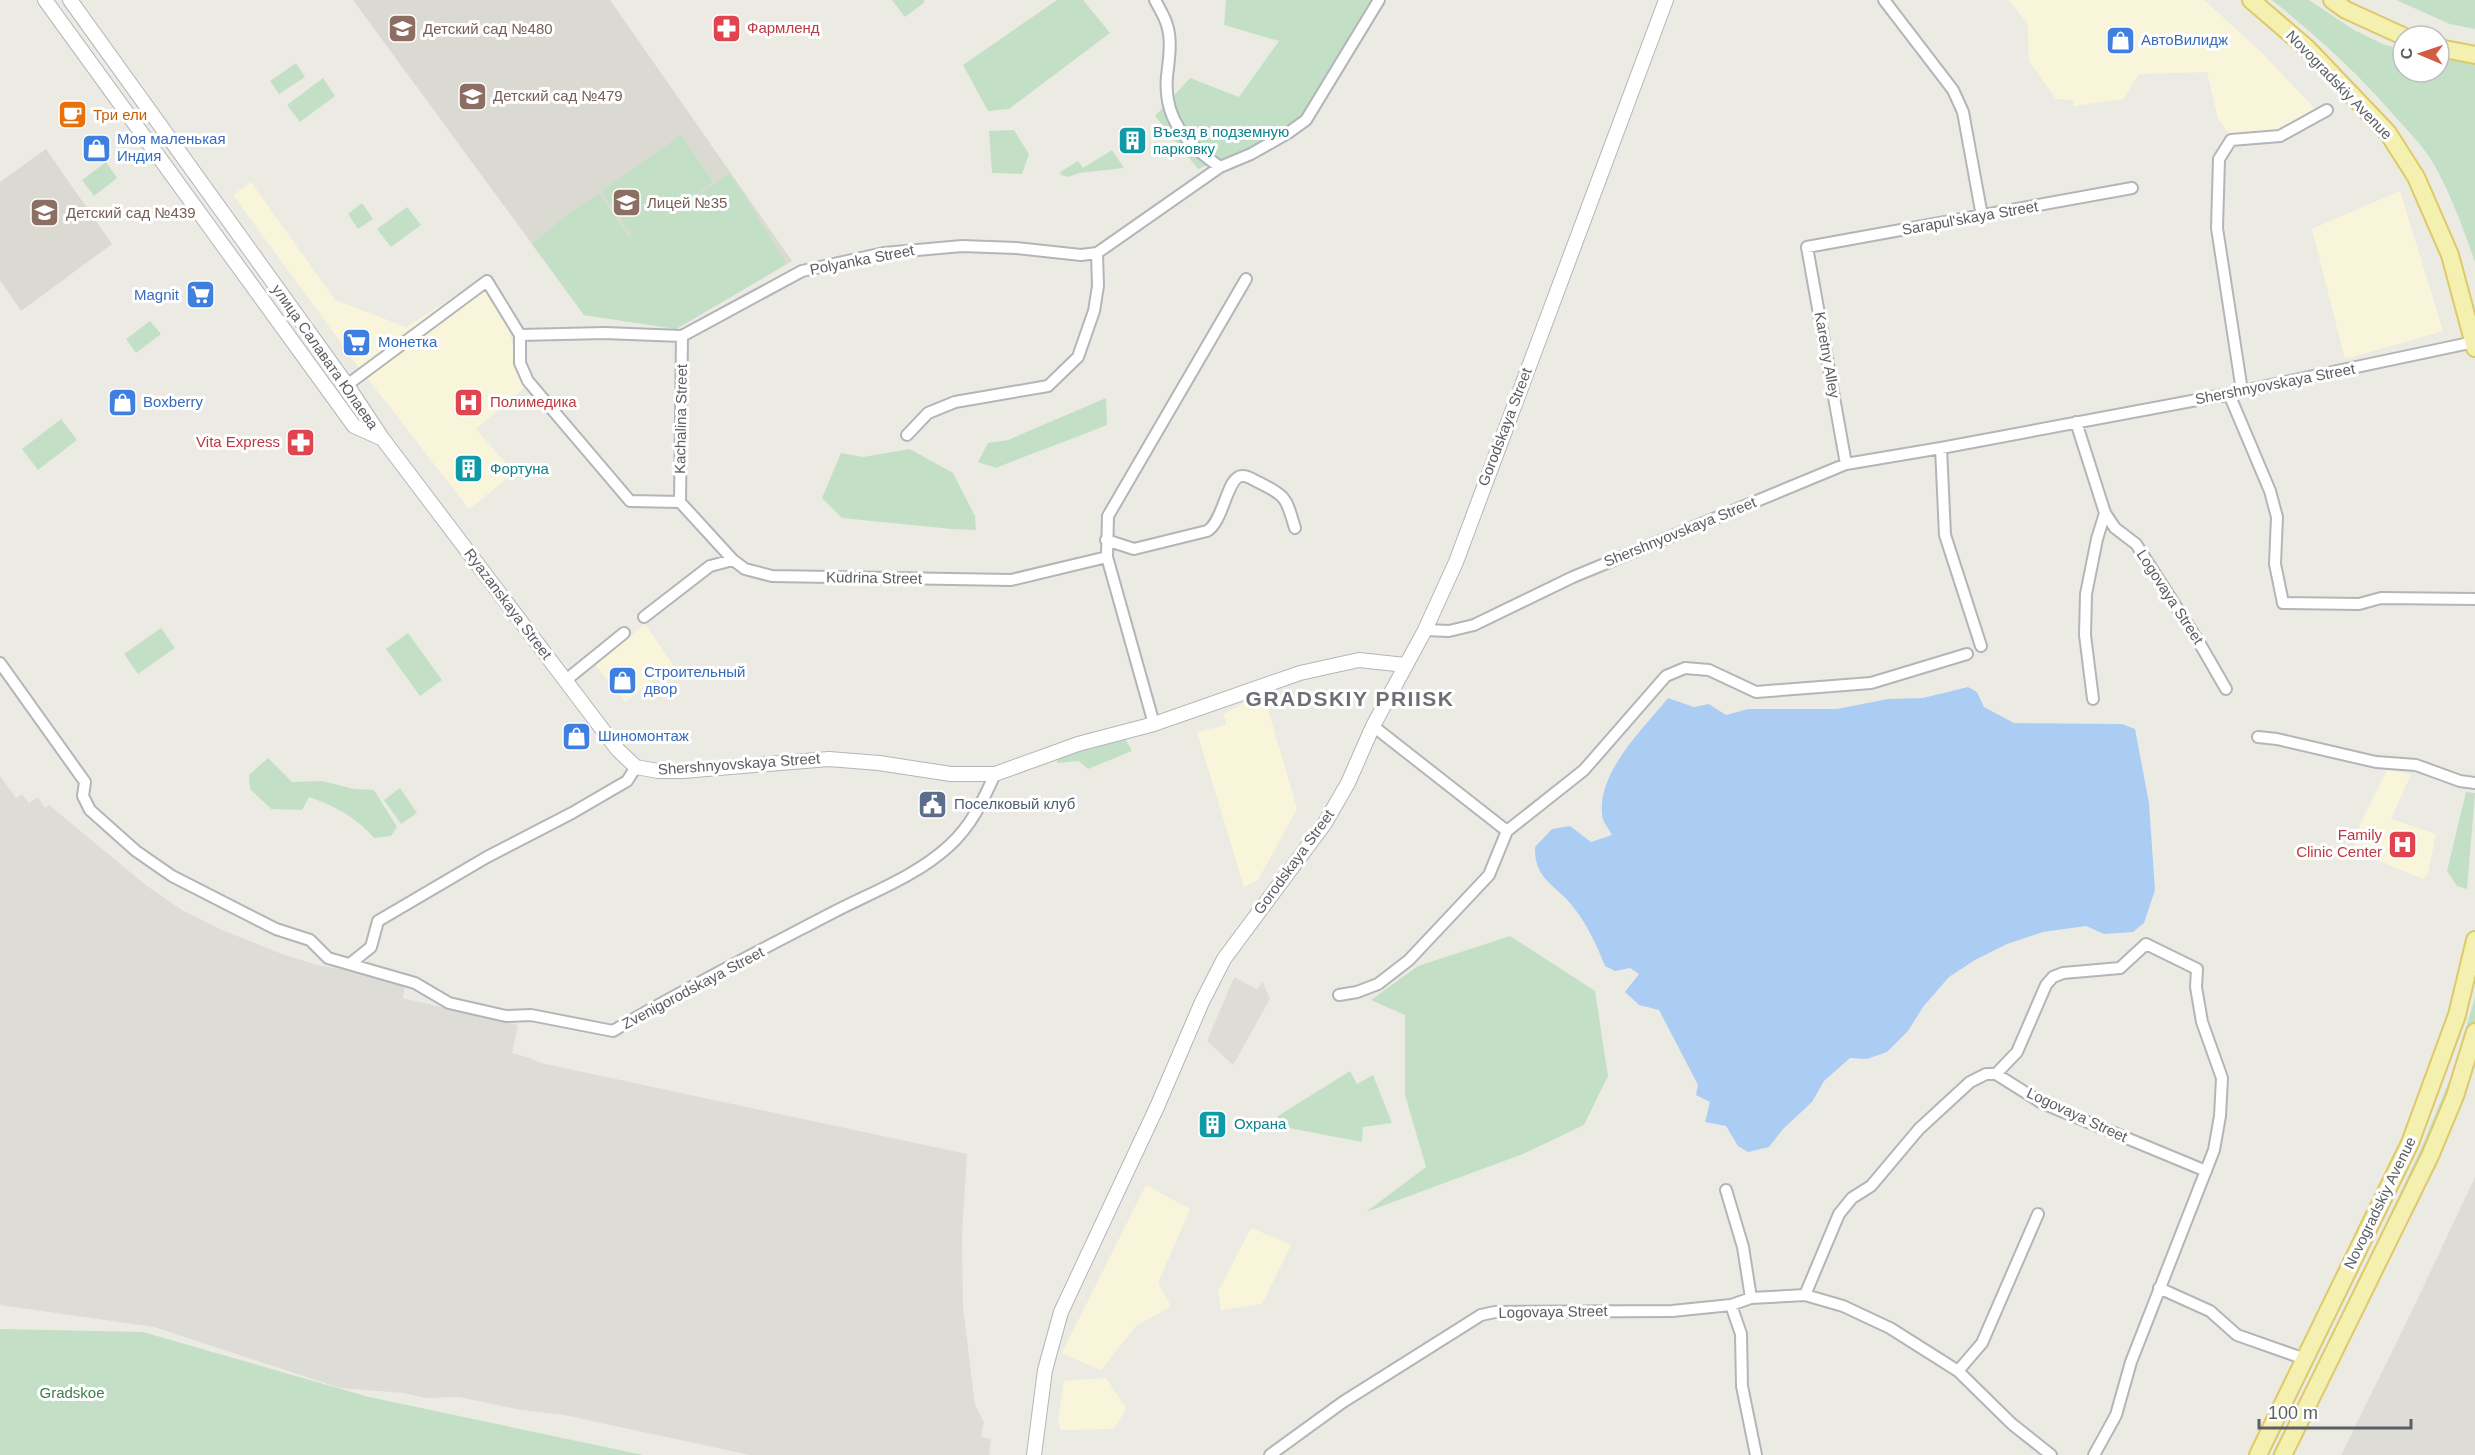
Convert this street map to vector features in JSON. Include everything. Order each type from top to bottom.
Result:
[{"type":"main road","name":"Novogradskiy Avenue","points":[[2251,0],[2307,48],[2388,133],[2416,177],[2450,255],[2474,345]]},
{"type":"main road","points":[[2332,0],[2346,10],[2391,31]]},
{"type":"main road","points":[[2451,50],[2475,55]]},
{"type":"main road","name":"Novogradskiy Avenue","points":[[2258,1455],[2410,1143],[2457,1015],[2475,940]]},
{"type":"main road","name":"Novogradskiy Avenue","points":[[2283,1455],[2430,1156],[2455,1096],[2475,1032]]},
{"type":"street","name":"улица Салавата Юлаева","points":[[45,0],[277,323],[354,426],[382,438]]},
{"type":"street","name":"улица Салавата Юлаева","points":[[70,0],[294,310],[382,438]]},
{"type":"street","points":[[1155,0],[1168,26],[1170,54],[1166,87],[1171,110],[1179,130],[1197,151],[1220,167]]},
{"type":"street","points":[[907,435],[928,413],[955,402],[1048,386],[1078,357],[1095,311],[1098,286],[1097,253],[1220,167],[1251,154],[1306,120],[1379,0]]},
{"type":"street","name":"Gorodskaya Street","points":[[1034,1455],[1045,1370],[1060,1312],[1157,1107],[1202,1002],[1224,959],[1325,823],[1348,783],[1373,726],[1425,630],[1456,562],[1666,0]]},
{"type":"street","points":[[1884,0],[1953,90],[1963,112],[1982,216]]},
{"type":"street","points":[[89,62],[106,50]]},
{"type":"street","points":[[2242,391],[2217,228],[2219,159],[2231,140],[2280,136],[2326,110]]},
{"type":"street","points":[[174,178],[189,166]]},
{"type":"street","name":"Sarapul'skaya Street","points":[[1808,247],[2132,188]]},
{"type":"street","name":"Polyanka Street","points":[[682,336],[802,272],[851,259],[918,249],[962,246],[1016,248],[1082,255],[1097,253]]},
{"type":"street","name":"Karetny Alley","points":[[1808,247],[1846,464]]},
{"type":"street","points":[[1154,724],[1107,557],[1108,516],[1246,279]]},
{"type":"street","points":[[332,396],[487,281],[520,335],[520,363],[528,381],[630,501],[680,502],[733,560],[710,566],[644,616]]},
{"type":"street","points":[[277,323],[294,310]]},
{"type":"street","points":[[520,335],[604,333],[682,336]]},
{"type":"street","name":"Kachalina Street","points":[[680,502],[682,336]]},
{"type":"street","name":"Shershnyovskaya Street","points":[[1425,630],[1449,631],[1474,625],[1573,577],[1846,464],[2229,394],[2474,345]]},
{"type":"street","points":[[2229,394],[2270,491],[2277,517],[2275,564],[2283,603],[2359,604],[2381,597],[2475,599]]},
{"type":"street","points":[[2076,422],[2105,513],[2097,539],[2086,594],[2085,635],[2093,699]]},
{"type":"street","name":"Ryazanskaya Street","points":[[382,438],[618,750],[636,767]]},
{"type":"street","points":[[1941,448],[1945,535],[1981,646]]},
{"type":"street","points":[[1106,540],[1134,549],[1207,531],[1219,520],[1232,482],[1238,477],[1245,476],[1285,498],[1295,528]]},
{"type":"street","name":"Logovaya Street","points":[[2105,513],[2115,528],[2136,544],[2226,689]]},
{"type":"street","points":[[710,566],[718,543]]},
{"type":"street","name":"Kudrina Street","points":[[733,560],[745,569],[772,576],[1011,580],[1107,557]]},
{"type":"street","points":[[566,680],[624,633]]},
{"type":"street","points":[[1338,995],[1357,992],[1378,984],[1409,960],[1489,875],[1507,831],[1584,770],[1666,676],[1685,668],[1709,670],[1756,692],[1871,683],[1967,654]]},
{"type":"street","name":"Shershnyovskaya Street","points":[[350,964],[371,947],[378,921],[486,857],[572,813],[627,781],[636,767],[658,771],[683,771],[829,759],[879,763],[951,774],[995,774],[1078,744],[1154,724],[1300,673],[1348,661],[1375,660],[1405,665]]},
{"type":"street","name":"Zvenigorodskaya Street","points":[[0,663],[85,782],[82,796],[90,810],[136,851],[172,876],[276,928],[310,940],[328,958],[415,983],[449,1003],[506,1016],[531,1015],[613,1031],[664,1001],[831,913],[902,879],[947,848],[967,828],[982,804],[995,774]]},
{"type":"street","points":[[1373,726],[1507,831]]},
{"type":"street","points":[[2258,737],[2277,739],[2376,762],[2416,765],[2460,781],[2475,783]]},
{"type":"street","points":[[1805,1294],[1839,1214],[1852,1198],[1871,1186],[1918,1129],[1936,1116],[1970,1082],[1986,1074],[1996,1074],[2017,1052],[2046,986],[2053,977],[2063,973],[2120,968],[2146,944],[2197,969],[2196,987],[2202,1022],[2222,1078],[2220,1116],[2214,1150],[2131,1362],[2116,1415],[2094,1455]]},
{"type":"street","name":"Logovaya Street","points":[[1996,1074],[2042,1103],[2206,1171]]},
{"type":"street","points":[[1726,1190],[1743,1247],[1751,1298]]},
{"type":"street","points":[[1958,1371],[1982,1343],[2038,1214]]},
{"type":"street","points":[[2159,1288],[2210,1311],[2237,1335],[2305,1359]]},
{"type":"street","name":"Logovaya Street","points":[[1270,1455],[1343,1402],[1481,1315],[1495,1312],[1672,1311],[1731,1305],[1751,1298],[1805,1294],[1843,1306],[1890,1328],[1958,1371],[2012,1424],[2052,1455]]},
{"type":"street","points":[[1731,1305],[1741,1334],[1742,1386],[1756,1455]]},
{"type":"shaded area","name":"Лицей №35","points":[[353,0],[610,0],[792,261],[676,329],[584,315]]},
{"type":"shaded area","points":[[2009,0],[2204,0],[2262,53],[2316,110],[2278,133],[2231,136],[2218,119],[2207,72],[2139,74],[2123,99],[2074,106],[2073,100],[2056,99],[2029,61],[2028,24]]},
{"type":"shaded area","name":"Детский сад №439","points":[[46,149],[112,244],[21,311],[0,280],[0,182]]},
{"type":"shaded area","points":[[251,182],[335,300],[406,327],[480,281],[489,292],[507,322],[524,388],[476,429],[514,473],[469,509],[358,366],[233,195]]},
{"type":"shaded area","points":[[2400,191],[2443,331],[2345,359],[2312,229]]},
{"type":"shaded area","points":[[645,624],[673,665],[625,702],[595,664]]},
{"type":"shaded area","points":[[1263,692],[1297,809],[1258,880],[1244,887],[1197,732],[1226,725],[1224,714]]},
{"type":"shaded area","points":[[2387,770],[2411,774],[2391,819],[2436,834],[2428,873],[2423,879],[2354,851],[2360,824]]},
{"type":"shaded area","points":[[0,776],[16,798],[22,794],[29,803],[38,797],[45,808],[49,805],[147,886],[182,910],[222,930],[282,954],[317,965],[354,971],[405,985],[403,998],[518,1025],[512,1053],[541,1063],[967,1154],[962,1235],[963,1307],[975,1405],[984,1422],[981,1437],[991,1439],[989,1455],[750,1455],[564,1415],[521,1410],[459,1397],[425,1398],[404,1393],[340,1388],[154,1327],[0,1305]]},
{"type":"shaded area","points":[[1234,977],[1257,989],[1263,982],[1270,999],[1233,1065],[1207,1041]]},
{"type":"shaded area","points":[[2475,1177],[2475,1455],[2341,1455],[2410,1315]]},
{"type":"shaded area","points":[[1146,1185],[1190,1209],[1158,1283],[1171,1306],[1136,1326],[1101,1370],[1062,1353]]},
{"type":"shaded area","points":[[1251,1228],[1291,1245],[1262,1304],[1221,1310],[1218,1292]]},
{"type":"shaded area","points":[[1106,1378],[1126,1408],[1118,1423],[1112,1429],[1061,1430],[1058,1420],[1064,1381]]},
{"type":"green space","points":[[892,0],[923,0],[925,2],[905,17]]},
{"type":"green space","points":[[1057,0],[1083,0],[1110,33],[1009,109],[988,111],[963,65]]},
{"type":"green space","points":[[1226,0],[1372,0],[1297,127],[1198,169],[1155,116],[1190,78],[1239,97],[1279,41],[1224,25]]},
{"type":"green space","points":[[2272,0],[2309,0],[2354,30],[2391,46],[2391,84],[2451,84],[2451,60],[2475,64],[2475,262],[2449,194],[2425,151],[2385,104],[2322,43]]},
{"type":"green space","points":[[2396,0],[2475,0],[2475,29],[2450,24]]},
{"type":"green space","points":[[296,63],[305,77],[279,94],[270,81]]},
{"type":"green space","points":[[323,78],[335,96],[300,122],[287,105]]},
{"type":"green space","points":[[1014,130],[1029,154],[1022,174],[992,173],[989,131]]},
{"type":"green space","points":[[681,135],[713,182],[636,236],[730,173],[787,264],[676,329],[584,315],[532,244],[564,217],[599,193],[629,237],[632,236],[601,191]]},
{"type":"green space","points":[[1112,150],[1124,168],[1079,173],[1069,177],[1061,175],[1060,172],[1078,161],[1083,168]]},
{"type":"green space","points":[[106,162],[117,178],[94,196],[82,180]]},
{"type":"green space","points":[[362,203],[373,219],[358,229],[348,214]]},
{"type":"green space","points":[[407,207],[421,225],[391,247],[377,229]]},
{"type":"green space","points":[[150,321],[161,334],[136,353],[126,339]]},
{"type":"green space","points":[[1106,398],[1107,425],[996,468],[978,462],[988,443],[1008,440]]},
{"type":"green space","points":[[61,419],[77,440],[38,470],[22,449]]},
{"type":"green space","points":[[910,449],[953,473],[975,516],[976,530],[842,518],[822,498],[841,453],[863,457]]},
{"type":"green space","points":[[161,628],[175,648],[138,674],[124,654]]},
{"type":"green space","points":[[408,633],[442,680],[420,696],[386,649]]},
{"type":"green space","points":[[1123,735],[1132,751],[1088,769],[1079,761],[1057,763],[1057,755]]},
{"type":"green space","points":[[268,758],[292,782],[322,781],[354,789],[374,790],[397,827],[391,836],[374,838],[344,813],[309,797],[302,810],[271,809],[250,789],[249,775]]},
{"type":"green space","points":[[400,788],[417,813],[401,824],[384,800]]},
{"type":"green space","points":[[2466,792],[2475,793],[2467,889],[2457,886],[2447,871]]},
{"type":"green space","points":[[1510,936],[1595,991],[1608,1076],[1584,1125],[1523,1154],[1366,1212],[1426,1167],[1405,1095],[1405,1015],[1371,1000],[1418,966]]},
{"type":"green space","points":[[2475,997],[2475,1024],[2459,1076],[2281,1455],[2272,1455],[2338,1325],[2420,1151],[2453,1072]]},
{"type":"green space","points":[[1350,1071],[1357,1084],[1373,1075],[1392,1123],[1363,1127],[1362,1142],[1279,1126],[1278,1116]]},
{"type":"green space","name":"Gradskoe","points":[[0,1329],[143,1332],[369,1397],[643,1455],[0,1455]]},
{"type":"water","points":[[1968,687],[1977,692],[1984,707],[2014,723],[2122,724],[2135,729],[2149,803],[2155,890],[2144,923],[2133,932],[2104,934],[2086,926],[2043,932],[2007,944],[1975,960],[1949,977],[1923,1007],[1908,1031],[1887,1052],[1867,1059],[1850,1058],[1824,1081],[1812,1102],[1783,1129],[1769,1147],[1748,1152],[1738,1146],[1726,1126],[1705,1122],[1710,1102],[1696,1095],[1698,1085],[1659,1010],[1639,1005],[1625,992],[1639,974],[1630,968],[1615,971],[1605,966],[1592,936],[1579,915],[1542,875],[1538,868],[1535,847],[1552,829],[1570,826],[1591,842],[1612,835],[1602,817],[1607,782],[1624,752],[1668,698],[1694,707],[1709,704],[1726,715],[1748,709],[1837,709],[1888,699],[1923,698]]},
{"type":"place","name":"Фармленд","points":[[726,28]]},
{"type":"place","name":"Детский сад №480","points":[[402,29]]},
{"type":"place","name":"АвтоВилидж","points":[[2120,40]]},
{"type":"place","name":"Детский сад №479","points":[[472,96]]},
{"type":"place","name":"Три ели","points":[[72,115]]},
{"type":"place","name":"Въезд в подземную парковку","points":[[1132,141]]},
{"type":"place","name":"Моя маленькая Индия","points":[[96,148]]},
{"type":"place","name":"Лицей №35","points":[[626,203]]},
{"type":"place","name":"Детский сад №439","points":[[45,213]]},
{"type":"place","name":"Magnit","points":[[200,295]]},
{"type":"place","name":"Монетка","points":[[357,342]]},
{"type":"place","name":"Boxberry","points":[[122,402]]},
{"type":"place","name":"Полимедика","points":[[469,402]]},
{"type":"place","name":"Vita Express","points":[[301,442]]},
{"type":"place","name":"Фортуна","points":[[469,469]]},
{"type":"place","name":"Строительный двор","points":[[623,681]]},
{"type":"place","name":"Шиномонтаж","points":[[577,736]]},
{"type":"place","name":"Поселковый клуб","points":[[933,804]]},
{"type":"place","name":"Family Clinic Center","points":[[2403,844]]},
{"type":"place","name":"Охрана","points":[[1213,1124]]},
{"type":"district","name":"GRADSKIY PRIISK","points":[[1350,699]]}]
